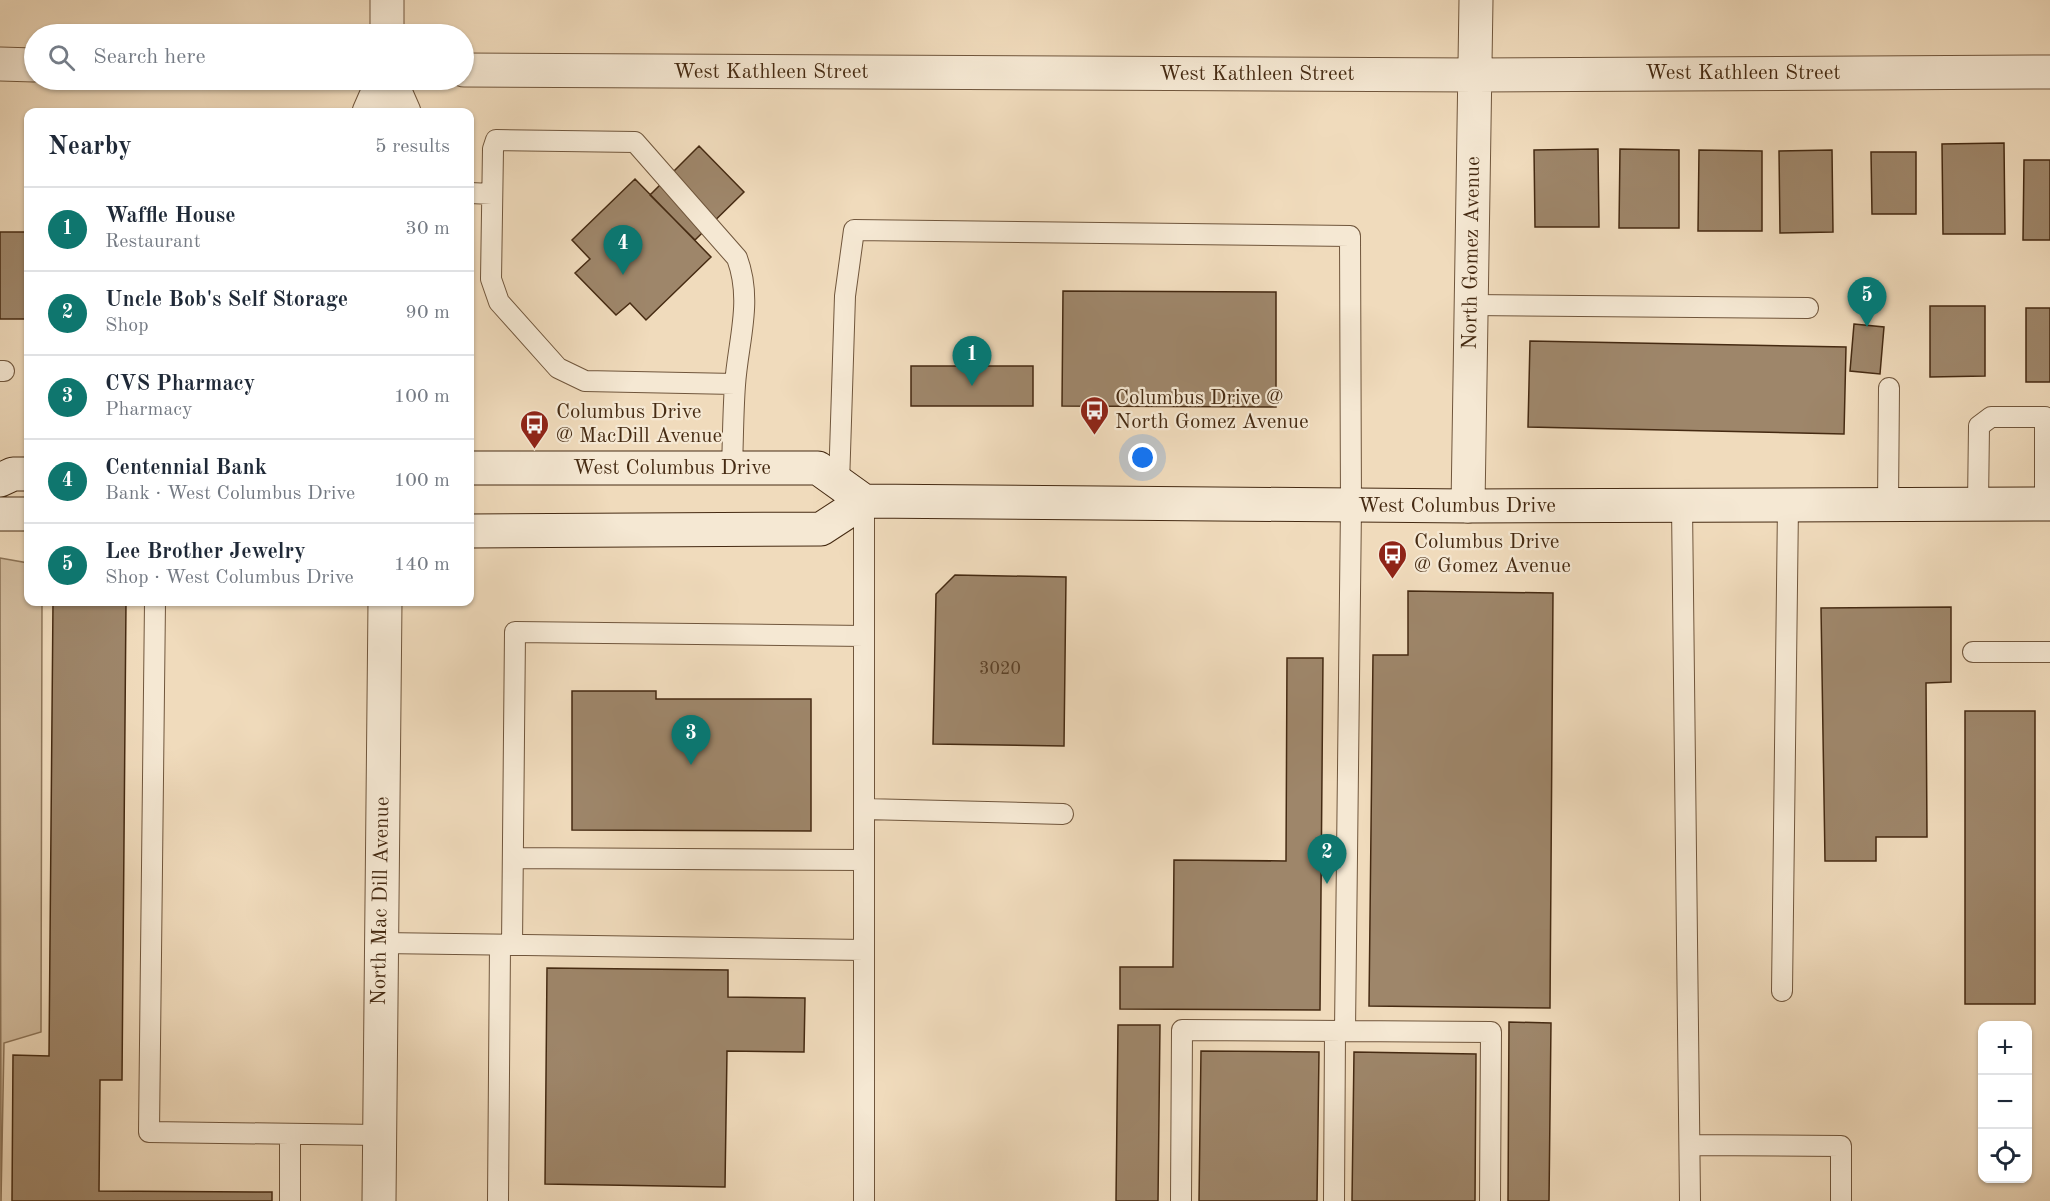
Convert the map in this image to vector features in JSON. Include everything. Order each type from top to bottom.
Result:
[{"type":"street","points":[[387,0],[387,24]]},
{"type":"street","name":"North Gomez Avenue","points":[[1468,506],[1476,0]]},
{"type":"street","points":[[0,64],[24,65]]},
{"type":"street","name":"West Kathleen Street","points":[[474,70],[1475,75],[2050,72]]},
{"type":"street","points":[[371,108],[379,90]]},
{"type":"street","points":[[394,90],[402,108]]},
{"type":"street","name":"West Columbus Drive","points":[[474,468],[818,468],[852,493],[1351,506],[2048,504]]},
{"type":"street","points":[[0,480],[13,474],[24,474]]},
{"type":"street","points":[[474,531],[821,529],[852,493]]},
{"type":"street","points":[[0,514],[24,514]]},
{"type":"street","name":"North Mac Dill Avenue","points":[[379,1201],[385,606]]},
{"type":"lane","points":[[732,468],[735,384],[746,300],[737,258],[635,141],[496,140],[493,149],[491,279],[500,302],[558,369],[585,381],[735,384]]},
{"type":"lane","points":[[474,193],[492,194]]},
{"type":"lane","points":[[864,1201],[864,636],[852,493],[845,296],[854,230],[1350,236],[1351,506],[1340,1031],[1334,1201]]},
{"type":"lane","points":[[1471,305],[1808,308]]},
{"type":"lane","points":[[1888,504],[1889,388]]},
{"type":"lane","points":[[1978,504],[1979,426],[1991,417],[2045,417],[2048,504]]},
{"type":"lane","points":[[1782,992],[1788,505]]},
{"type":"lane","points":[[1682,506],[1690,1201]]},
{"type":"lane","points":[[155,606],[149,1132],[379,1135]]},
{"type":"lane","points":[[498,1201],[506,945],[513,858],[515,632],[864,636]]},
{"type":"lane","points":[[1972,652],[2050,652]]},
{"type":"lane","points":[[864,809],[1063,814]]},
{"type":"lane","points":[[513,858],[864,860]]},
{"type":"lane","points":[[381,943],[864,950]]},
{"type":"lane","points":[[1181,1201],[1182,1030],[1491,1032],[1490,1201]]},
{"type":"lane","points":[[290,1134],[290,1201]]},
{"type":"lane","points":[[1690,1145],[1841,1146],[1841,1201]]},
{"type":"shaded area","points":[[0,558],[24,562],[24,606],[42,606],[41,1032],[4,1043],[1,1201]]},
{"type":"building","points":[[2004,143],[2005,234],[1943,234],[1942,144]]},
{"type":"building","points":[[699,146],[744,192],[695,240],[650,195]]},
{"type":"building","points":[[1598,149],[1599,227],[1535,227],[1534,150]]},
{"type":"building","points":[[1620,149],[1679,150],[1679,228],[1619,228]]},
{"type":"building","points":[[1699,150],[1762,151],[1762,231],[1698,231]]},
{"type":"building","points":[[1832,150],[1833,232],[1780,233],[1779,151]]},
{"type":"building","points":[[1871,152],[1916,152],[1916,214],[1872,214]]},
{"type":"building","points":[[2024,160],[2050,160],[2050,240],[2023,240]]},
{"type":"building","points":[[635,179],[711,257],[646,320],[630,303],[616,315],[575,273],[590,259],[572,240]]},
{"type":"building","points":[[0,232],[24,232],[24,319],[0,319]]},
{"type":"building","points":[[1063,291],[1276,292],[1276,407],[1062,406]]},
{"type":"building","points":[[1930,306],[1985,306],[1985,376],[1930,377]]},
{"type":"building","points":[[2026,308],[2050,308],[2050,382],[2026,382]]},
{"type":"building","points":[[1854,324],[1884,327],[1880,374],[1850,371]]},
{"type":"building","points":[[1530,341],[1846,347],[1844,434],[1528,427]]},
{"type":"building","points":[[911,366],[1033,366],[1033,406],[911,406]]},
{"type":"building","points":[[955,575],[1066,577],[1064,746],[933,744],[936,594]]},
{"type":"building","points":[[1408,591],[1553,593],[1550,1008],[1369,1006],[1373,655],[1408,655]]},
{"type":"building","points":[[53,606],[126,606],[122,1080],[100,1080],[99,1191],[272,1192],[272,1201],[12,1201],[13,1055],[49,1056]]},
{"type":"building","points":[[1951,607],[1951,682],[1926,683],[1927,837],[1876,837],[1876,861],[1825,861],[1821,608]]},
{"type":"building","points":[[1287,658],[1323,658],[1320,1010],[1120,1009],[1120,967],[1173,967],[1174,860],[1286,861]]},
{"type":"building","points":[[572,691],[656,691],[656,699],[811,699],[811,831],[572,830]]},
{"type":"building","points":[[1965,711],[2035,711],[2035,1004],[1965,1004]]},
{"type":"building","points":[[547,968],[728,970],[728,997],[805,998],[804,1052],[727,1051],[725,1187],[545,1184]]},
{"type":"building","points":[[1509,1022],[1551,1023],[1549,1201],[1508,1201]]},
{"type":"building","points":[[1118,1025],[1160,1025],[1158,1201],[1116,1201]]},
{"type":"building","points":[[1201,1051],[1319,1052],[1317,1201],[1199,1201]]},
{"type":"building","points":[[1354,1052],[1476,1054],[1475,1201],[1352,1201]]},
{"type":"place","name":"Centennial Bank","points":[[623,275]]},
{"type":"place","name":"Lee Brother Jewelry","points":[[1867,327]]},
{"type":"place","name":"Waffle House","points":[[972,386]]},
{"type":"place","name":"Columbus Drive @ North Gomez Avenue","points":[[1094,436]]},
{"type":"place","name":"Columbus Drive @ MacDill Avenue","points":[[535,450]]},
{"type":"place","name":"Columbus Drive @ Gomez Avenue","points":[[1393,580]]},
{"type":"place","name":"CVS Pharmacy","points":[[691,765]]},
{"type":"place","name":"Uncle Bob's Self Storage","points":[[1327,884]]}]
